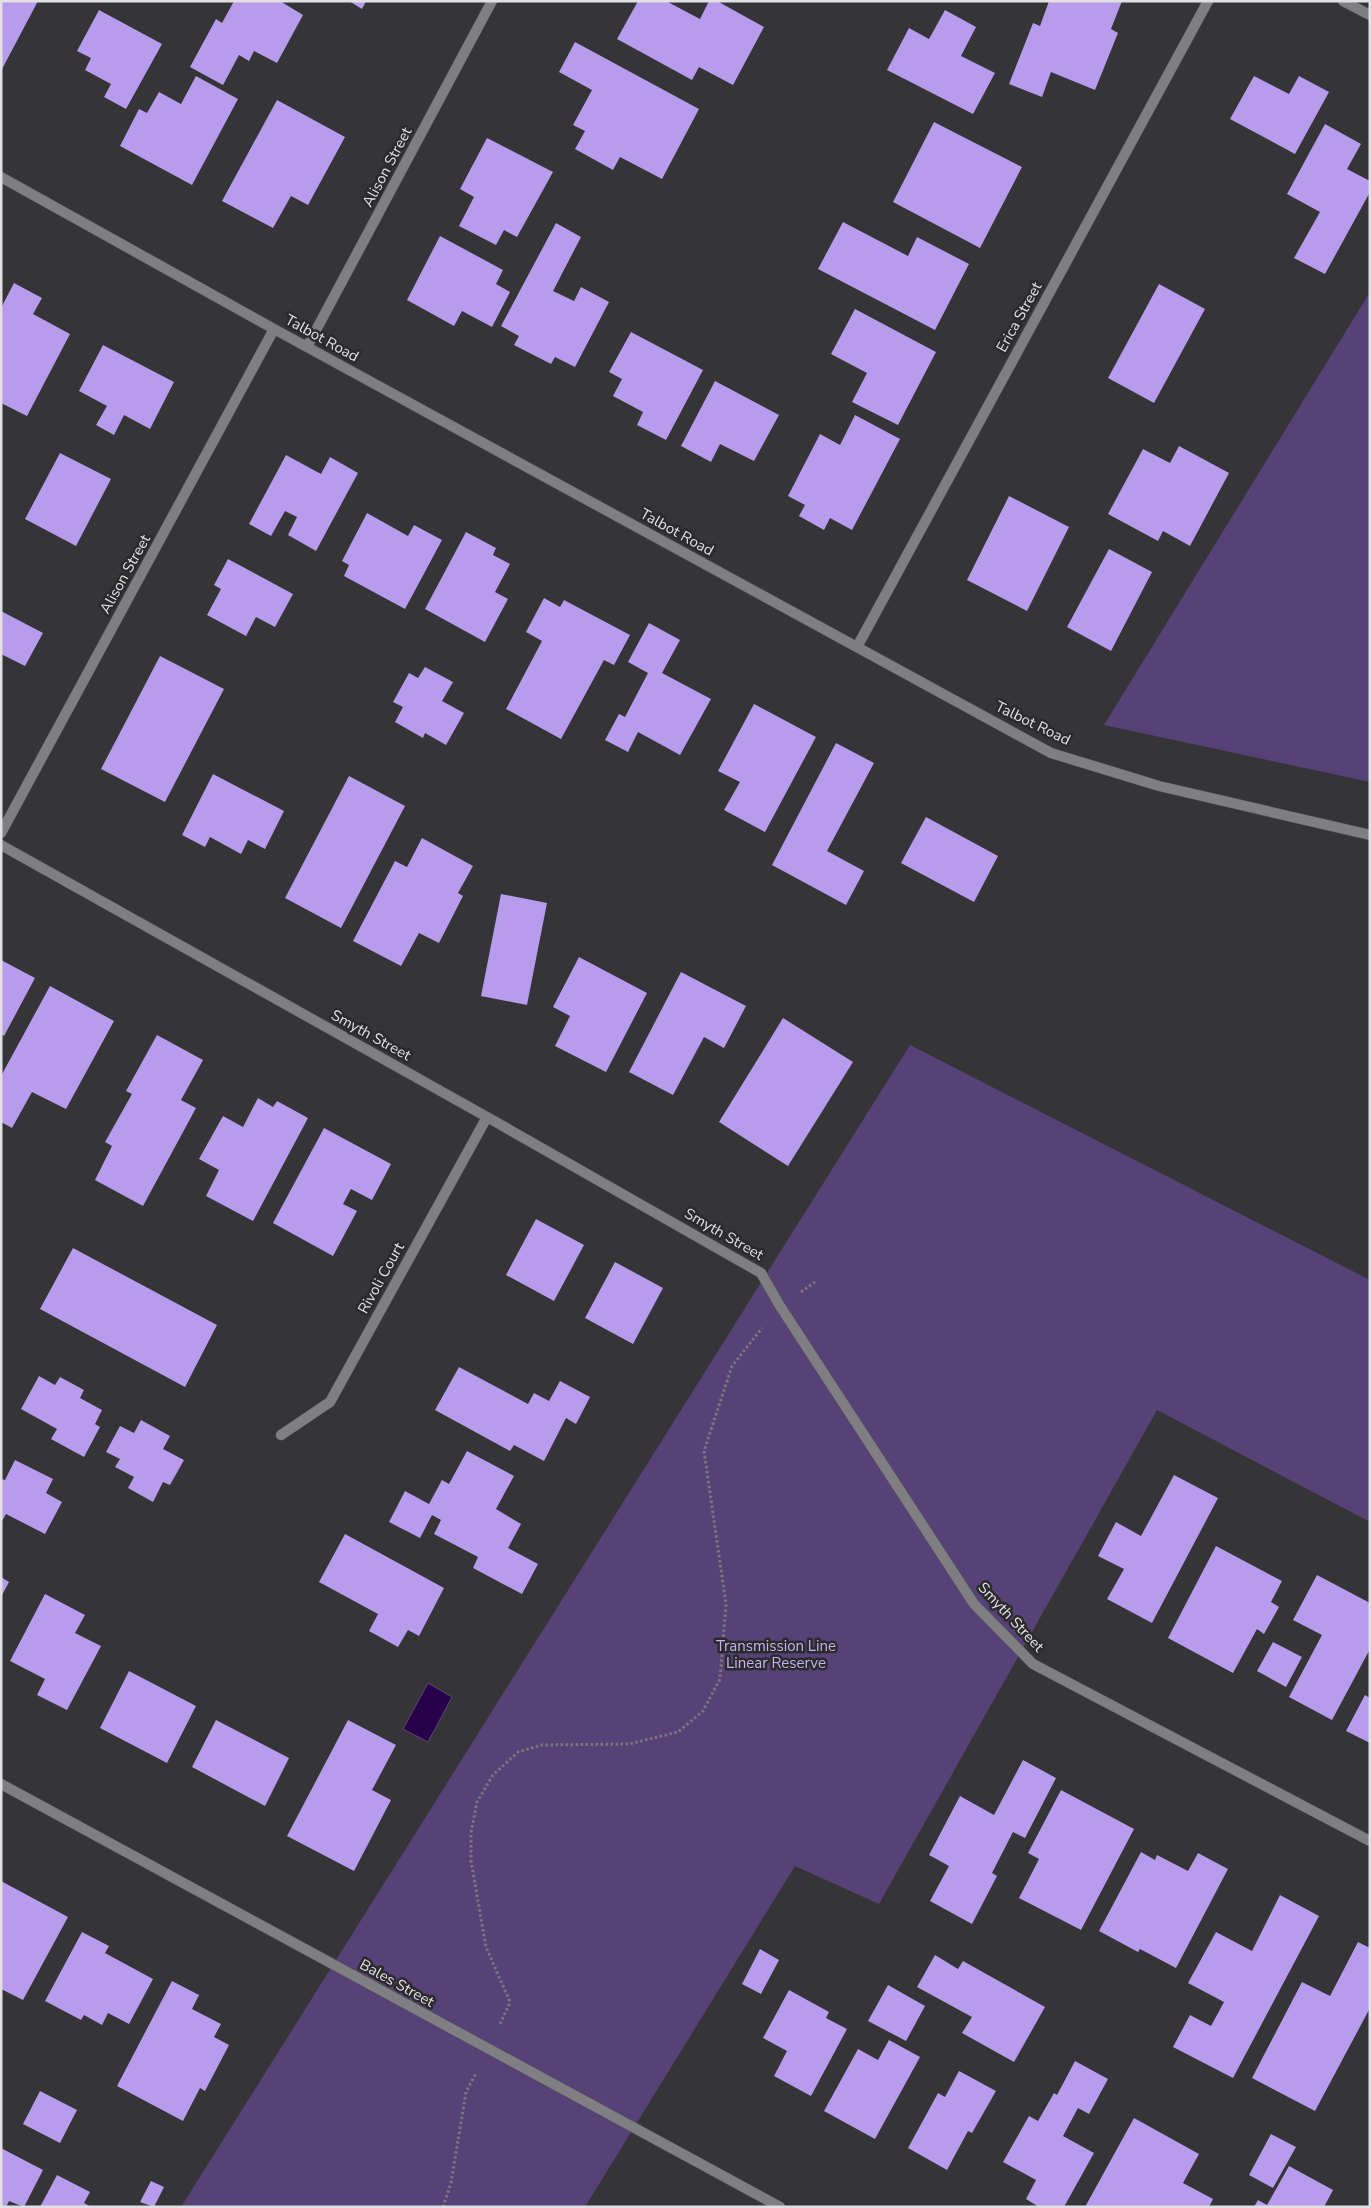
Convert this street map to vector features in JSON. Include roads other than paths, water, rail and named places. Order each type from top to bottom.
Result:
[{"type":"street","name":"Alison Street","points":[[308,347],[492,1]]},
{"type":"street","name":"Erica Street","points":[[857,647],[1208,1]]},
{"type":"street","points":[[1343,1],[1370,15]]},
{"type":"street","name":"Talbot Road","points":[[1,177],[274,329],[1051,753],[1159,786],[1370,835]]},
{"type":"street","name":"Alison Street","points":[[1,833],[274,329]]},
{"type":"street","name":"Smyth Street","points":[[1,845],[761,1273],[780,1306],[974,1604],[1033,1664],[1370,1841]]},
{"type":"street","name":"Rivoli Court","points":[[281,1435],[330,1402],[487,1117]]},
{"type":"street","name":"Bales Street","points":[[1,1784],[780,2207]]},
{"type":"park label","name":"Transmission Line Linear Reserve","points":[[776,1654]]}]
